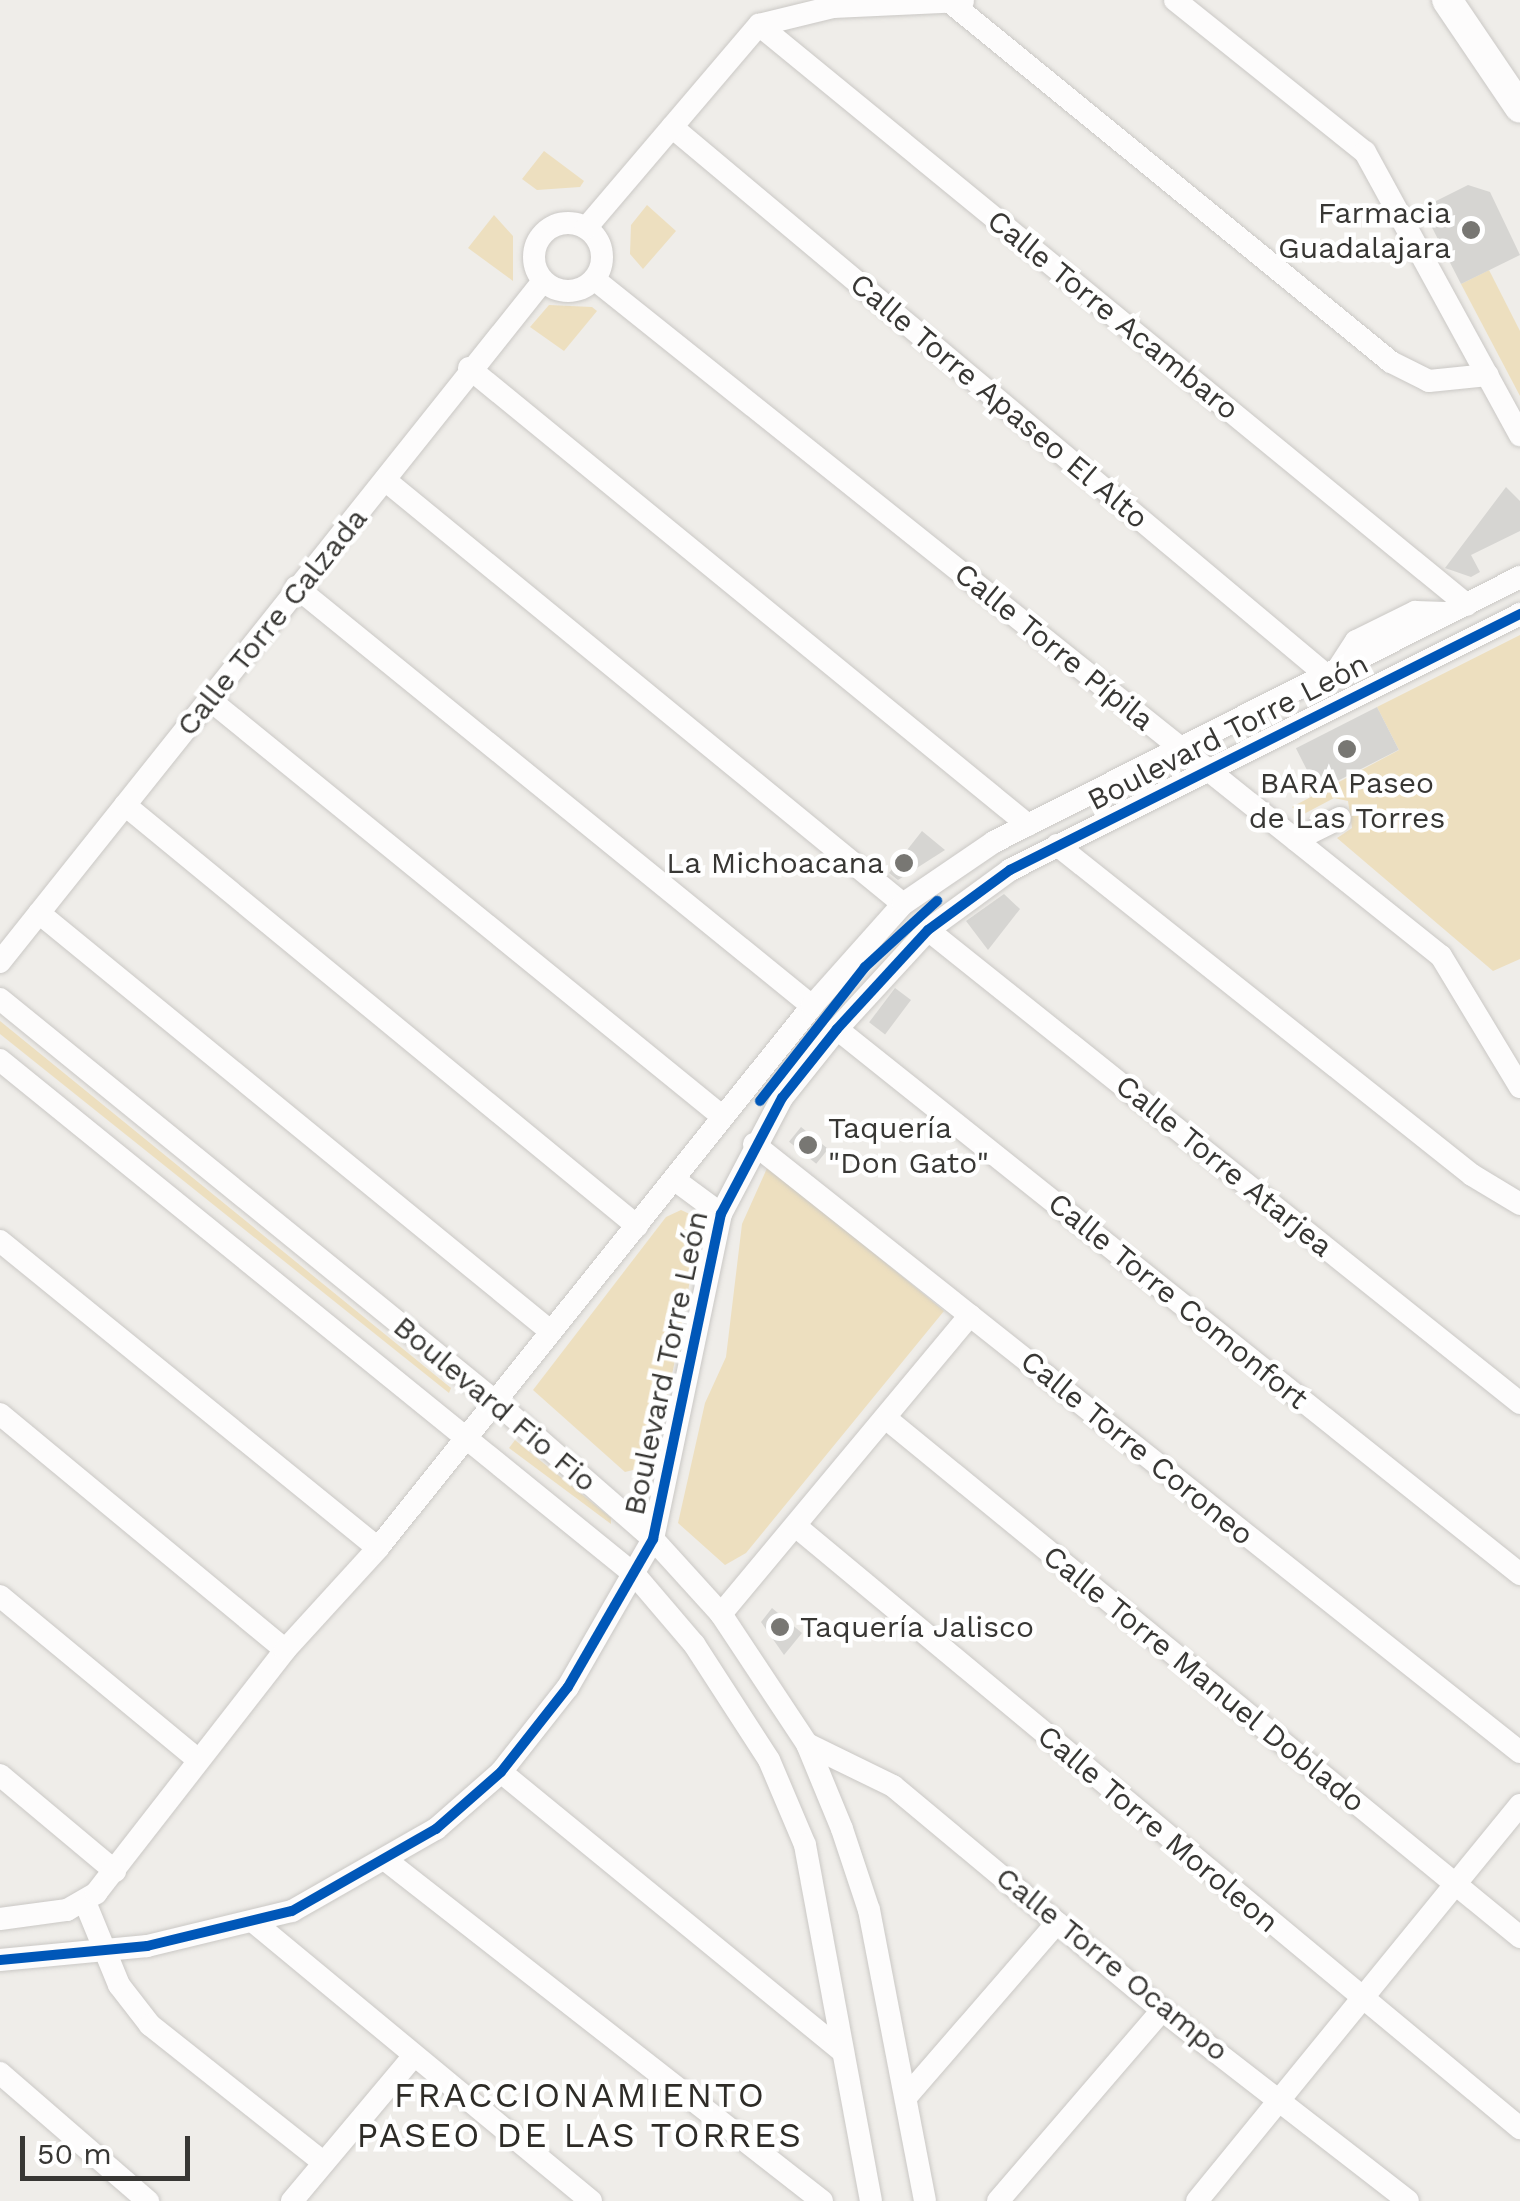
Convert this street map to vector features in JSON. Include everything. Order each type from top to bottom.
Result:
[{"type":"main road","points":[[1447,0],[1520,108]]},
{"type":"street","points":[[1175,0],[1364,152],[1520,435]]},
{"type":"street","points":[[586,228],[759,25],[834,6],[961,1],[1391,362],[1428,381],[1488,375]]},
{"type":"street","name":"Calle Torre Acambaro","points":[[759,25],[1458,609]]},
{"type":"street","name":"Calle Torre Apaseo El Alto","points":[[672,127],[1332,671]]},
{"type":"street","points":[[554,225],[586,228],[602,252],[594,279],[569,291],[544,281],[534,250],[541,236],[554,225]]},
{"type":"street","name":"Calle Torre Pípila","points":[[594,279],[1441,956],[1520,1086]]},
{"type":"street","name":"Calle Torre Calzada","points":[[0,962],[385,480],[469,368],[544,281]]},
{"type":"street","points":[[469,368],[1028,825]]},
{"type":"street","points":[[385,480],[903,904]]},
{"type":"street","name":"Boulevard Torre León","points":[[84,1902],[115,1871],[285,1650],[378,1548],[812,1006],[903,904],[1028,825],[1520,577]]},
{"type":"street","points":[[296,587],[812,1006]]},
{"type":"street","name":"Boulevard Torre León","points":[[0,1960],[102,1950],[255,1923],[387,1860],[501,1772],[568,1686],[653,1539],[721,1214],[754,1144],[837,1029],[928,930],[961,900],[1206,769],[1520,614]]},
{"type":"street","points":[[210,700],[722,1117]]},
{"type":"street","points":[[125,806],[636,1226]]},
{"type":"street","points":[[1296,840],[1340,818]]},
{"type":"street","points":[[1058,845],[1472,1175],[1520,1204]]},
{"type":"street","points":[[38,913],[550,1331]]},
{"type":"street","name":"Calle Torre Atarjea","points":[[928,930],[1520,1403]]},
{"type":"street","name":"Boulevard Fio Fio","points":[[0,998],[496,1402],[653,1539],[721,1614],[807,1744],[869,1910],[925,2201]]},
{"type":"street","name":"Calle Torre Comonfort","points":[[837,1029],[1520,1574]]},
{"type":"street","name":"Boulevard Fio Fio","points":[[0,1060],[635,1575],[732,1695],[769,1760],[805,1844],[865,2196]]},
{"type":"street","name":"Calle Torre Coroneo","points":[[754,1144],[1520,1752]]},
{"type":"street","points":[[675,1180],[721,1214]]},
{"type":"street","points":[[0,1241],[378,1548]]},
{"type":"street","points":[[721,1614],[888,1420],[970,1315]]},
{"type":"street","points":[[0,1414],[285,1650]]},
{"type":"street","name":"Calle Torre Manuel Doblado","points":[[888,1420],[1520,1937]]},
{"type":"street","name":"Calle Torre Moroleon","points":[[798,1528],[1520,2128]]},
{"type":"street","points":[[0,1596],[198,1760]]},
{"type":"street","name":"Calle Torre Ocampo","points":[[807,1744],[893,1786],[1162,2010],[1280,2096],[1408,2201]]},
{"type":"street","points":[[501,1772],[842,2051]]},
{"type":"street","points":[[0,1776],[115,1871]]},
{"type":"street","points":[[1197,2201],[1520,1804]]},
{"type":"street","points":[[387,1860],[822,2201]]},
{"type":"street","points":[[0,1919],[84,1902],[102,1950],[150,2025],[323,2162]]},
{"type":"street","points":[[255,1923],[411,2060],[591,2201]]},
{"type":"street","points":[[907,2096],[1057,1923]]},
{"type":"street","points":[[998,2201],[1162,2010]]},
{"type":"street","points":[[292,2201],[411,2060]]},
{"type":"street","points":[[0,2073],[148,2201]]},
{"type":"shaded area","points":[[544,151],[584,181],[580,187],[537,190],[522,179]]},
{"type":"shaded area","points":[[647,205],[676,231],[643,269],[630,254],[631,225]]},
{"type":"shaded area","points":[[494,215],[513,236],[513,281],[468,248]]},
{"type":"shaded area","points":[[1489,270],[1520,331],[1520,396],[1461,284]]},
{"type":"shaded area","points":[[549,305],[592,307],[597,311],[564,351],[530,327]]},
{"type":"shaded area","points":[[1520,635],[1520,959],[1493,971],[1337,838],[1352,828],[1348,801],[1334,798],[1302,815],[1292,807],[1399,750],[1377,707]]},
{"type":"shaded area","points":[[0,1021],[451,1388],[449,1393],[0,1034]]},
{"type":"shaded area","points":[[768,1166],[944,1311],[746,1553],[725,1565],[678,1523],[705,1403],[726,1357],[742,1224]]},
{"type":"shaded area","points":[[681,1210],[694,1216],[699,1233],[657,1454],[649,1466],[625,1472],[533,1390],[666,1217]]},
{"type":"shaded area","points":[[515,1440],[611,1518],[611,1524],[509,1448]]},
{"type":"building","name":"Farmacia Guadalajara","points":[[1468,185],[1490,192],[1520,255],[1461,284],[1422,208]]},
{"type":"building","points":[[1506,487],[1520,501],[1520,531],[1471,555],[1480,572],[1471,577],[1445,568]]},
{"type":"building","name":"BARA Paseo de Las Torres","points":[[1377,707],[1399,750],[1318,791],[1296,748]]},
{"type":"building","points":[[922,831],[945,850],[898,880],[889,873]]},
{"type":"building","points":[[1004,894],[1020,909],[988,950],[966,921]]},
{"type":"building","points":[[895,988],[911,1000],[885,1034],[869,1022]]},
{"type":"building","name":"Taquería \"Don Gato\"","points":[[801,1127],[828,1149],[816,1164],[789,1142]]},
{"type":"building","name":"Taquería Jalisco","points":[[772,1608],[802,1633],[784,1655],[761,1622]]},
{"type":"cycle path","points":[[0,1960],[147,1946],[292,1911],[436,1829],[501,1772],[568,1687],[653,1539],[721,1214],[782,1098],[837,1029],[928,930],[1010,870],[1520,614]]},
{"type":"cycle path","points":[[760,1101],[865,967],[937,901]]},
{"type":"place","name":"Farmacia Guadalajara","points":[[1471,230]]},
{"type":"place","name":"BARA Paseo de Las Torres","points":[[1347,749]]},
{"type":"place","name":"La Michoacana","points":[[904,863]]},
{"type":"place","name":"Taquería \"Don Gato\"","points":[[808,1145]]},
{"type":"place","name":"Taquería Jalisco","points":[[780,1627]]},
{"type":"district","name":"FRACCIONAMIENTO PASEO DE LAS TORRES","points":[[580,2115]]}]
